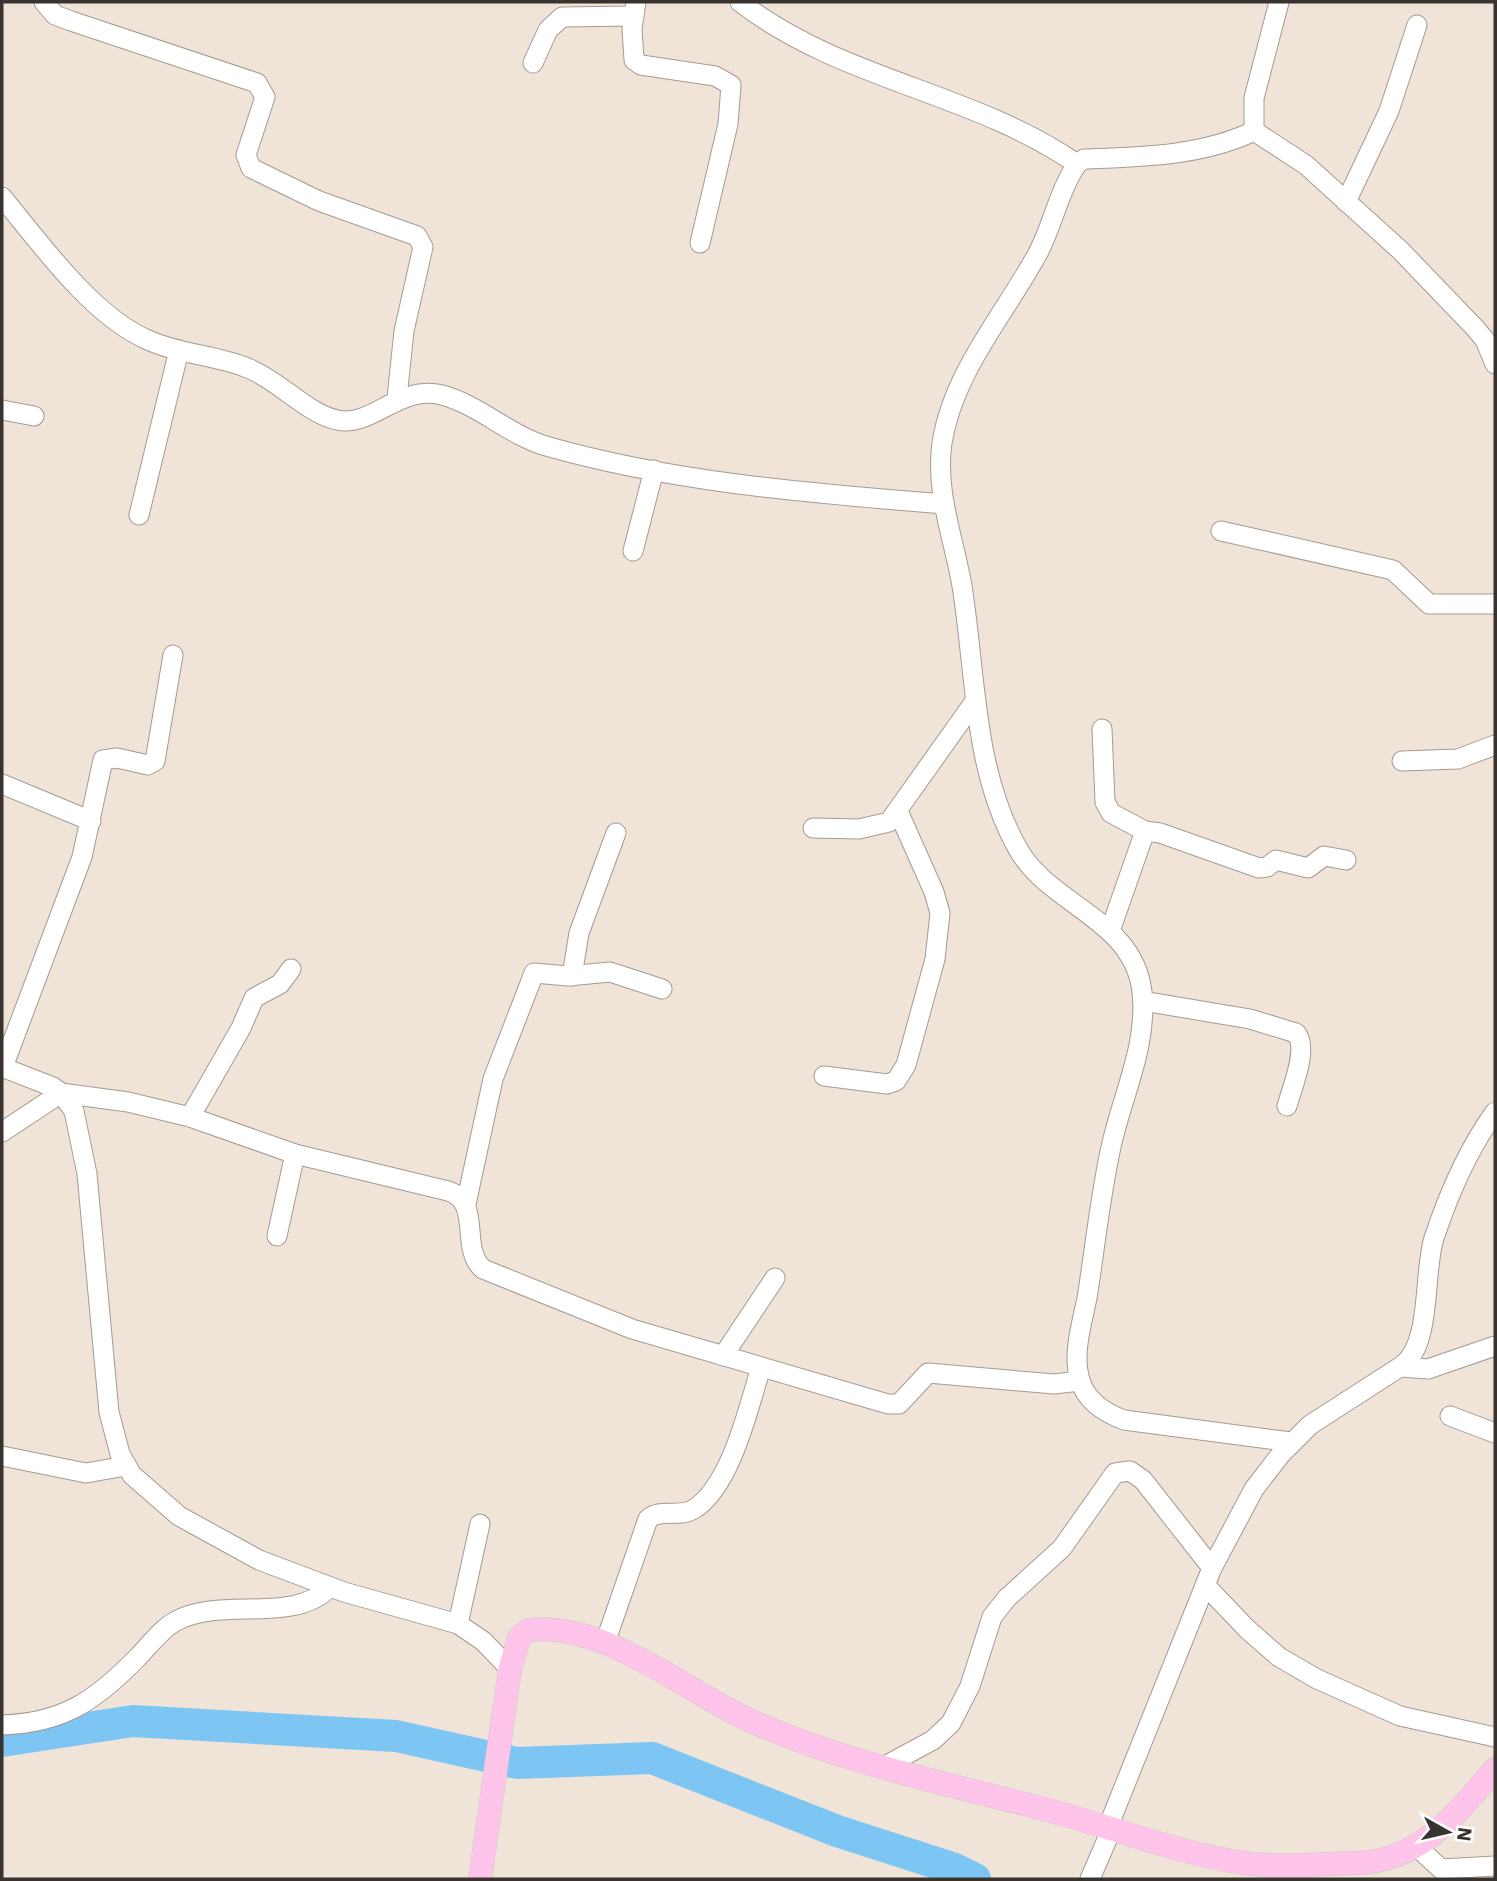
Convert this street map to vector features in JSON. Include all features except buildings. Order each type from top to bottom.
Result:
[{"type":"main road","points":[[480,1879],[500,1723],[510,1669],[519,1639],[529,1630],[565,1630],[605,1643],[752,1721],[883,1767],[1211,1857],[1262,1865],[1377,1861],[1416,1846],[1495,1769]]},
{"type":"street","points":[[44,2],[55,15],[257,83],[265,97],[246,155],[251,168],[319,201],[417,236],[423,247],[404,331],[397,398]]},
{"type":"street","points":[[740,2],[771,26],[827,54],[1011,124],[1077,164]]},
{"type":"street","points":[[1254,131],[1254,98],[1279,2]]},
{"type":"street","points":[[533,63],[548,30],[562,17],[635,9],[632,54],[637,63],[715,76],[730,85],[728,124],[700,243]]},
{"type":"street","points":[[1346,202],[1389,111],[1417,25]]},
{"type":"street","points":[[1254,131],[1237,139],[1169,153],[1084,159],[1077,164],[1040,249],[963,378],[950,411],[940,474],[962,589],[975,701],[983,744],[1002,815],[1018,850],[1035,873],[1089,911],[1110,931],[1135,968],[1143,1001],[1139,1045],[1111,1146],[1102,1196],[1079,1346],[1080,1381],[1088,1397],[1100,1408],[1124,1420],[1291,1442]]},
{"type":"street","points":[[1254,131],[1306,164],[1400,250],[1475,328],[1485,340],[1495,364]]},
{"type":"street","points":[[2,197],[115,321],[149,341],[250,369],[337,420],[354,420],[397,398],[415,393],[445,396],[544,446],[654,470],[796,491],[944,505]]},
{"type":"street","points":[[139,515],[178,350]]},
{"type":"street","points":[[2,410],[34,416]]},
{"type":"street","points":[[633,551],[654,470]]},
{"type":"street","points":[[1222,531],[1393,570],[1429,604],[1495,604]]},
{"type":"street","points":[[173,655],[155,761],[148,765],[117,758],[103,760],[92,821],[82,857],[2,1067],[61,1093],[128,1102],[190,1117],[295,1154],[448,1191],[460,1196],[466,1204]]},
{"type":"street","points":[[813,828],[877,827],[889,822],[975,701]]},
{"type":"street","points":[[1102,729],[1105,802],[1111,813],[1145,831],[1160,833],[1259,868],[1267,867],[1276,860],[1304,868],[1311,867],[1324,856],[1346,860]]},
{"type":"street","points":[[1402,761],[1458,759],[1495,745]]},
{"type":"street","points":[[2,784],[92,821]]},
{"type":"street","points":[[824,1076],[871,1083],[896,1081],[901,1076],[910,1052],[935,959],[940,913],[934,892],[898,811]]},
{"type":"street","points":[[1110,931],[1145,831]]},
{"type":"street","points":[[572,976],[579,933],[616,833]]},
{"type":"street","points":[[190,1117],[242,1028],[254,998],[280,984],[291,969]]},
{"type":"street","points":[[662,989],[610,972],[572,976],[538,971],[529,978],[493,1079],[466,1204],[473,1258],[483,1269],[622,1326],[893,1405],[903,1400],[928,1373],[1054,1384],[1080,1381]]},
{"type":"street","points":[[1143,1001],[1250,1019],[1296,1033],[1299,1037],[1300,1052],[1287,1106]]},
{"type":"street","points":[[2,1132],[61,1093]]},
{"type":"street","points":[[61,1093],[74,1111],[87,1174],[109,1412],[126,1466],[153,1496],[206,1532],[258,1560],[330,1587],[458,1624],[483,1642],[510,1669]]},
{"type":"street","points":[[1090,1879],[1208,1576],[1254,1489],[1291,1442],[1334,1408],[1401,1367],[1414,1354],[1419,1340],[1426,1273],[1439,1224],[1476,1143],[1495,1112]]},
{"type":"street","points":[[277,1236],[295,1154]]},
{"type":"street","points":[[723,1356],[775,1278]]},
{"type":"street","points":[[1401,1367],[1428,1369],[1495,1346]]},
{"type":"street","points":[[605,1643],[648,1519],[656,1514],[691,1511],[705,1499],[735,1449],[761,1367]]},
{"type":"street","points":[[1450,1416],[1495,1433]]},
{"type":"street","points":[[2,1457],[86,1473],[126,1466]]},
{"type":"street","points":[[883,1767],[933,1740],[951,1723],[967,1695],[992,1617],[1007,1598],[1062,1548],[1115,1473],[1130,1471],[1143,1480],[1247,1629],[1279,1657],[1317,1679],[1400,1716],[1495,1737]]},
{"type":"street","points":[[458,1624],[480,1524]]},
{"type":"street","points":[[2,1725],[32,1724],[79,1709],[175,1622],[222,1610],[305,1604],[330,1587]]},
{"type":"street","points":[[1416,1846],[1441,1869],[1495,1866]]},
{"type":"waterway","points":[[2,1741],[133,1721],[396,1736],[517,1763],[652,1758],[837,1831],[955,1869],[975,1879]]}]
